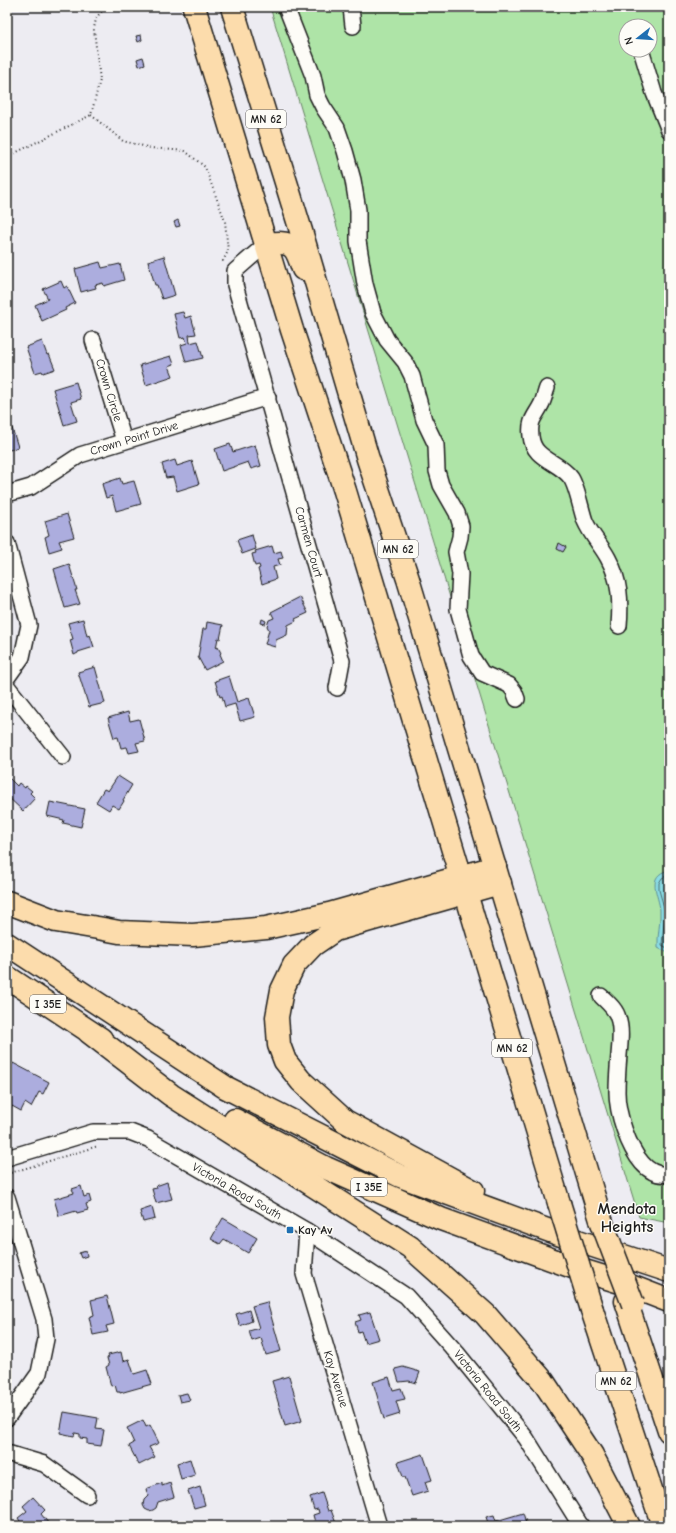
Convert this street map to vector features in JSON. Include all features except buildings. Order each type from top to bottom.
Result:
[{"type":"highway","name":"MN 62","points":[[194,7],[292,330],[344,491],[592,1310],[663,1526]]},
{"type":"highway","name":"MN 62","points":[[232,7],[301,231],[368,460],[408,579],[602,1220],[630,1302],[669,1431]]},
{"type":"highway","points":[[266,244],[283,242],[293,247],[297,252],[343,396],[368,460]]},
{"type":"highway","points":[[292,330],[332,422],[379,569],[382,575],[390,581],[395,582],[408,579]]},
{"type":"highway","points":[[497,875],[463,885],[335,930],[313,944],[294,965],[282,990],[277,1017],[280,1044],[285,1061],[301,1081],[345,1121],[505,1208],[569,1238]]},
{"type":"highway","points":[[7,902],[56,921],[119,932],[192,935],[266,928],[463,885]]},
{"type":"highway","name":"I 35E","points":[[7,944],[225,1087],[400,1176],[569,1238],[669,1271]]},
{"type":"highway","name":"I 35E","points":[[7,977],[89,1032],[204,1104],[326,1168],[441,1219],[578,1269],[620,1282],[669,1301]]},
{"type":"highway","points":[[89,1032],[171,1095],[410,1247],[485,1314],[543,1381],[592,1454],[629,1526]]},
{"type":"highway","points":[[630,1302],[669,1394]]},
{"type":"highway","points":[[646,1474],[668,1526]]},
{"type":"street","points":[[286,7],[313,76],[317,95],[337,128],[345,151],[353,180],[358,210],[358,241],[364,284],[372,313],[387,340],[405,362],[412,376],[424,420],[436,445],[437,471],[441,485],[457,514],[461,526],[456,552],[460,574],[458,608],[471,656],[482,673],[509,685],[514,691],[517,699]]},
{"type":"street","points":[[351,7],[353,26]]},
{"type":"street","points":[[644,58],[654,93],[669,130]]},
{"type":"street","points":[[235,271],[266,244]]},
{"type":"street","name":"Carmen Court","points":[[235,271],[236,285],[342,661],[337,688]]},
{"type":"street","name":"Crown Circle","points":[[93,340],[124,440]]},
{"type":"street","points":[[546,388],[541,405],[534,416],[531,425],[531,437],[534,448],[541,456],[565,470],[573,480],[586,522],[608,558],[617,577],[621,605],[619,626]]},
{"type":"street","name":"Crown Point Drive","points":[[7,494],[31,487],[80,455],[124,440],[268,397]]},
{"type":"street","points":[[7,543],[29,625],[22,657],[7,678]]},
{"type":"street","points":[[7,686],[63,757]]},
{"type":"street","points":[[602,996],[614,1009],[618,1018],[620,1033],[617,1093],[621,1116],[629,1141],[636,1156],[649,1170],[663,1175],[669,1174]]},
{"type":"street","name":"Victoria Road South","points":[[7,1158],[93,1132],[130,1132],[148,1139],[307,1231],[406,1296],[457,1353],[526,1438],[582,1526]]},
{"type":"street","points":[[7,1197],[44,1319],[46,1340],[39,1373],[7,1418]]},
{"type":"street","name":"Kay Avenue","points":[[307,1231],[304,1274],[379,1526]]},
{"type":"street","points":[[7,1453],[44,1464],[88,1495]]},
{"type":"path","points":[[7,157],[91,115],[100,80],[94,22],[98,14],[110,7]]},
{"type":"path","points":[[91,115],[123,141],[151,148],[185,151],[205,167],[224,221],[228,251],[223,261],[235,271]]},
{"type":"green space","points":[[270,7],[669,7],[669,1223],[639,1217]]},
{"type":"water","points":[[669,870],[668,953],[658,948],[660,910],[655,881],[662,873]]},
{"type":"place","name":"Kay Av","points":[[290,1230]]},
{"type":"district","name":"Mendota Heights","points":[[627,1217]]}]
